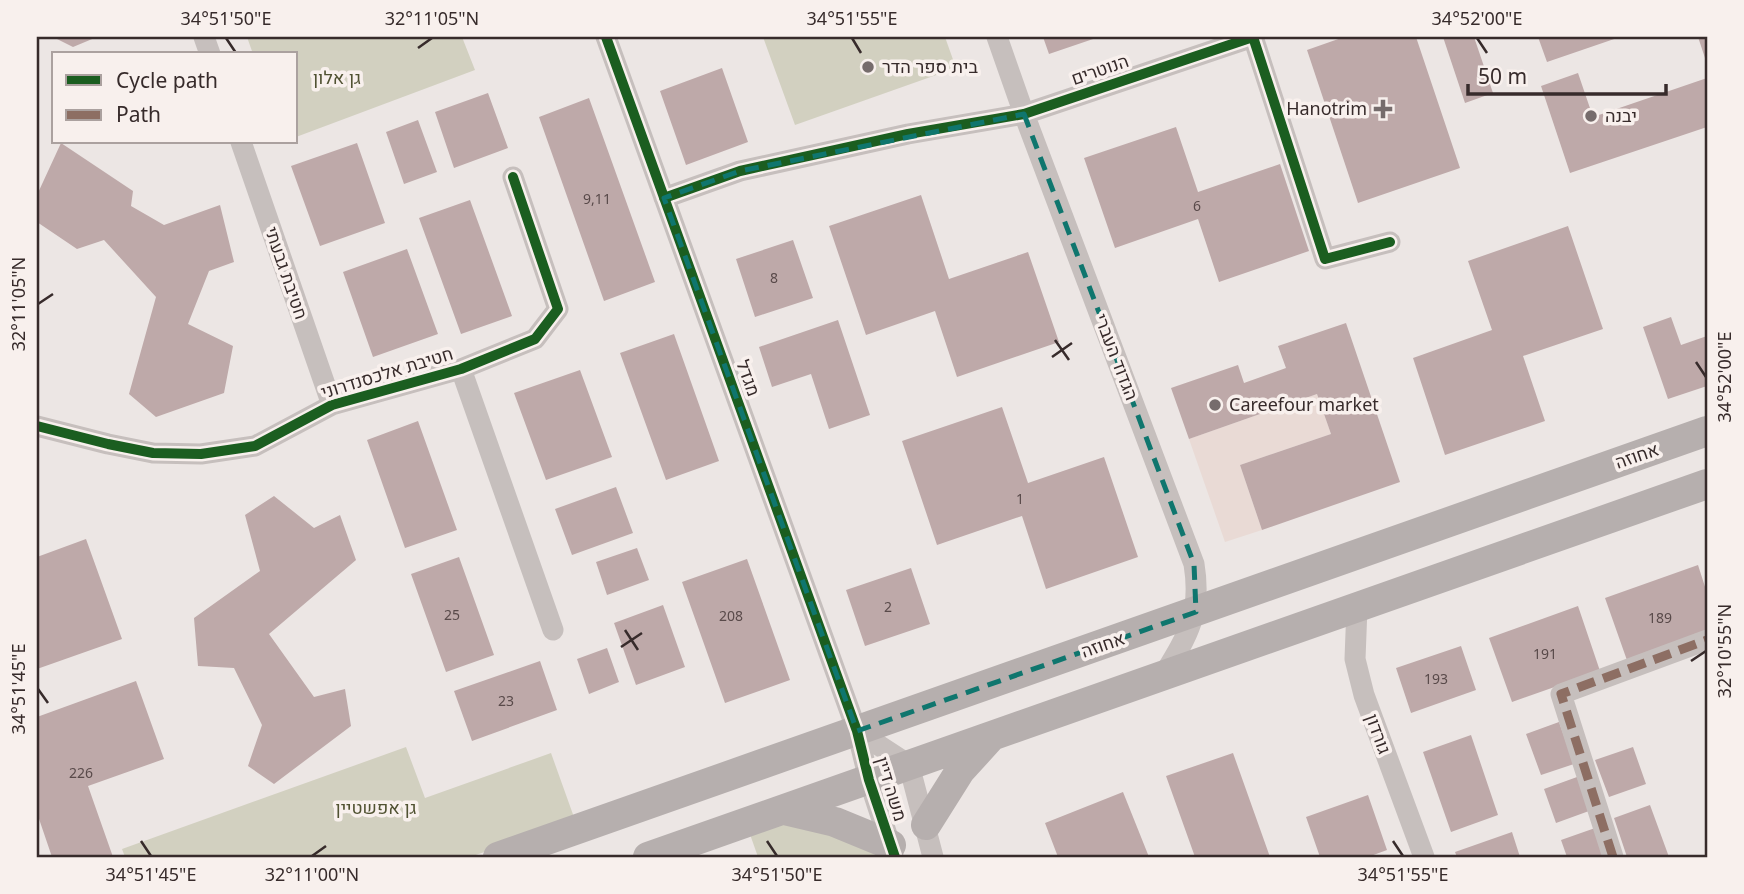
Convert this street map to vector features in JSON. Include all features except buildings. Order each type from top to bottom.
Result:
[{"type":"main road","name":"אחוזה","points":[[498,857],[1707,431]]},
{"type":"main road","points":[[648,857],[1707,484]]},
{"type":"main road","points":[[926,825],[960,771],[992,736]]},
{"type":"main road","points":[[785,810],[835,822],[893,851]]},
{"type":"street","name":"מגדל","points":[[606,37],[857,731]]},
{"type":"street","name":"הגדוד העברי","points":[[997,37],[1195,564],[1198,587],[1196,612],[1181,646],[1163,676]]},
{"type":"street","name":"הנוטרים","points":[[664,198],[753,168],[908,134],[1024,114],[1253,37],[1325,259],[1390,242]]},
{"type":"street","name":"חטיבת גבעתי","points":[[242,144],[332,405]]},
{"type":"street","name":"חטיבת אלכסנדרוני","points":[[37,426],[153,453],[201,454],[255,446],[332,405],[461,369],[535,339],[558,309],[513,177]]},
{"type":"street","name":"חטיבת אלכסנדרוני","points":[[461,369],[553,630]]},
{"type":"street","name":"גורדון","points":[[1357,607],[1355,659],[1364,695],[1424,857]]},
{"type":"street","points":[[1613,857],[1561,694],[1707,640]]},
{"type":"street","name":"משה דיין","points":[[857,731],[909,765],[933,857]]},
{"type":"street","name":"משה דיין","points":[[857,731],[869,780],[893,851]]},
{"type":"highlighted area","points":[[1024,114],[1194,564],[1196,612],[857,731],[664,198],[740,171]]},
{"type":"green space","name":"גן אלון","points":[[247,37],[462,37],[475,70],[298,136],[298,52],[252,52]]},
{"type":"green space","points":[[763,37],[945,37],[956,68],[795,125]]},
{"type":"green space","name":"גן אפשטיין","points":[[406,747],[425,798],[551,753],[575,820],[470,857],[125,857],[122,849]]},
{"type":"green space","points":[[784,810],[894,857],[758,857],[746,823]]},
{"type":"shaded area","points":[[1317,394],[1331,434],[1240,465],[1262,530],[1225,542],[1189,439]]},
{"type":"marked path","points":[[1613,857],[1561,694],[1707,640]]},
{"type":"cycle path","points":[[606,37],[857,731],[869,780],[895,857]]},
{"type":"cycle path","points":[[664,198],[740,171],[908,134],[1024,114],[1253,37],[1325,259],[1390,242]]},
{"type":"cycle path","points":[[37,426],[153,453],[201,454],[255,446],[332,405],[461,369],[535,339],[558,309],[513,177]]},
{"type":"place","name":"בית ספר הדר","points":[[868,67]]},
{"type":"place","name":"Hanotrim","points":[[1383,109]]},
{"type":"place","name":"יבנה","points":[[1591,116]]},
{"type":"place","name":"Careefour market","points":[[1215,405]]}]
